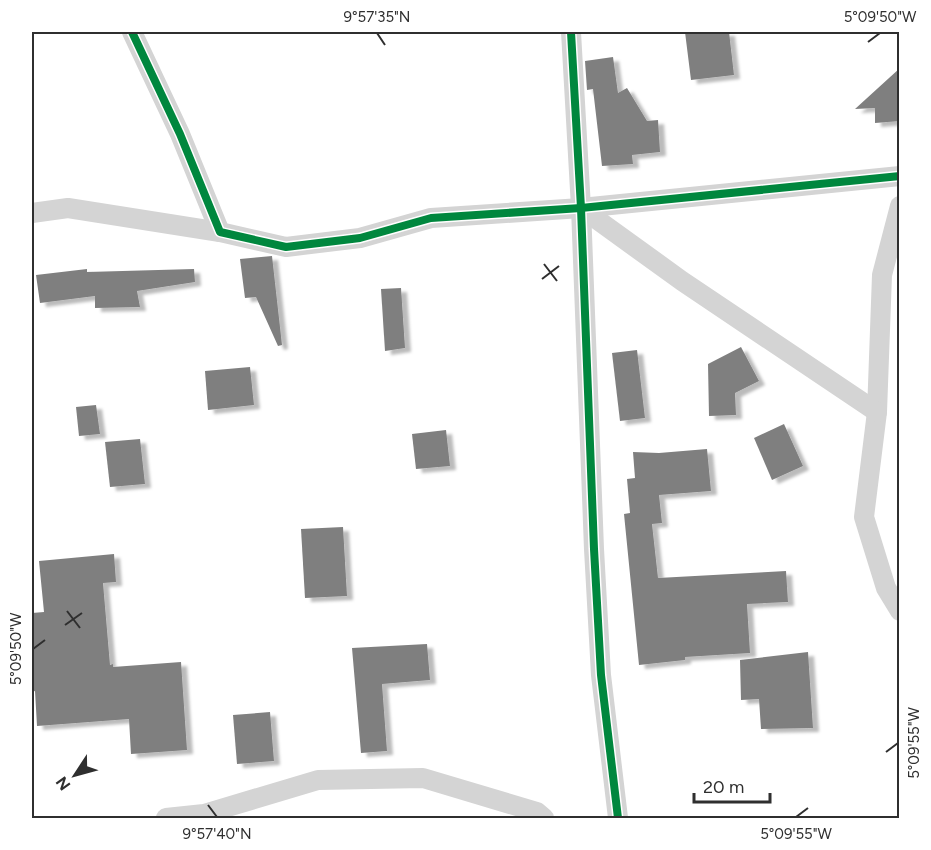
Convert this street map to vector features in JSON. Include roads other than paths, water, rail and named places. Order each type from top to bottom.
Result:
[{"type":"street","points":[[132,32],[180,134],[220,232]]},
{"type":"street","points":[[571,32],[601,675],[618,819]]},
{"type":"street","points":[[32,213],[68,208],[220,232],[286,247],[360,238],[431,218],[581,208],[900,176]]},
{"type":"street","points":[[900,206],[882,275],[877,412],[864,517],[886,588],[900,611]]},
{"type":"street","points":[[581,208],[682,281],[877,412]]},
{"type":"street","points":[[166,819],[204,814],[318,780],[423,778],[537,812],[544,819]]}]
